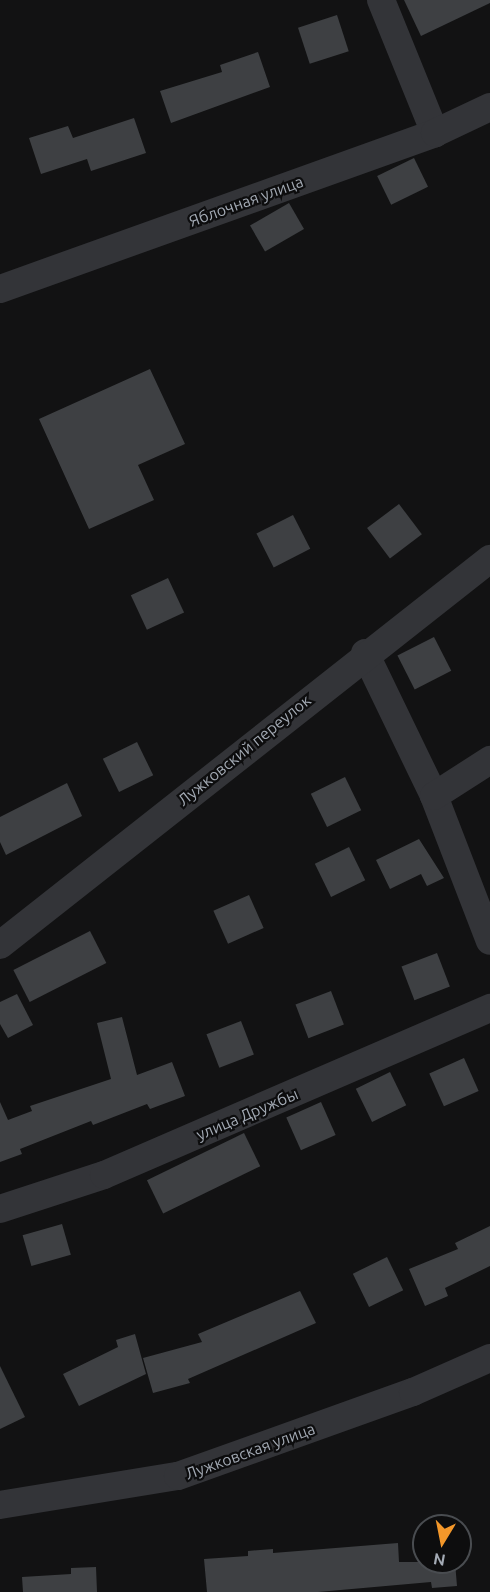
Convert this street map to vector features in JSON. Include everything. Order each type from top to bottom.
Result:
[{"type":"street","points":[[381,0],[435,133]]},
{"type":"street","name":"Яблочная улица","points":[[0,288],[435,133],[490,107]]},
{"type":"street","name":"Лужковский переулок","points":[[0,945],[365,653],[490,558]]},
{"type":"street","points":[[365,653],[434,796],[490,941]]},
{"type":"street","points":[[434,796],[490,760]]},
{"type":"street","name":"улица Дружбы","points":[[0,1209],[104,1175],[490,1008]]},
{"type":"street","name":"Лужковская улица","points":[[0,1505],[178,1476],[413,1392],[490,1358]]},
{"type":"building","points":[[404,0],[490,0],[490,3],[421,36]]},
{"type":"building","points":[[337,15],[349,51],[310,64],[298,28]]},
{"type":"building","points":[[258,52],[270,87],[171,123],[160,91],[222,72],[220,65]]},
{"type":"building","points":[[134,118],[146,153],[91,171],[87,159],[41,174],[29,138],[68,126],[73,138]]},
{"type":"building","points":[[414,158],[428,187],[391,205],[377,176]]},
{"type":"building","points":[[289,203],[304,229],[265,251],[250,225]]},
{"type":"building","points":[[150,369],[185,444],[138,465],[154,500],[89,529],[39,419]]},
{"type":"building","points":[[399,504],[422,534],[390,558],[367,528]]},
{"type":"building","points":[[293,515],[310,549],[274,567],[256,534]]},
{"type":"building","points":[[168,578],[184,612],[147,630],[131,595]]},
{"type":"building","points":[[434,637],[451,671],[415,689],[397,656]]},
{"type":"building","points":[[137,742],[153,775],[119,792],[103,759]]},
{"type":"building","points":[[345,777],[361,810],[327,827],[311,794]]},
{"type":"building","points":[[67,783],[82,816],[6,855],[0,842],[0,817]]},
{"type":"building","points":[[419,839],[444,878],[427,886],[421,874],[390,889],[376,860]]},
{"type":"building","points":[[349,847],[365,880],[331,897],[315,864]]},
{"type":"building","points":[[249,895],[264,928],[228,944],[213,911]]},
{"type":"building","points":[[90,931],[106,963],[30,1002],[13,970]]},
{"type":"building","points":[[437,953],[450,987],[414,1000],[402,967]]},
{"type":"building","points":[[331,991],[344,1025],[308,1038],[296,1005]]},
{"type":"building","points":[[17,994],[33,1025],[8,1038],[0,1024],[0,1002]]},
{"type":"building","points":[[122,1017],[137,1075],[172,1062],[185,1096],[150,1109],[147,1104],[93,1125],[91,1121],[20,1149],[22,1154],[0,1162],[0,1102],[8,1120],[32,1111],[30,1106],[111,1079],[97,1023]]},
{"type":"building","points":[[241,1021],[254,1055],[219,1068],[206,1034]]},
{"type":"building","points":[[464,1058],[479,1091],[444,1106],[429,1073]]},
{"type":"building","points":[[390,1072],[406,1105],[372,1122],[356,1089]]},
{"type":"building","points":[[321,1102],[336,1135],[301,1150],[286,1117]]},
{"type":"building","points":[[244,1133],[260,1166],[163,1214],[147,1180]]},
{"type":"building","points":[[62,1224],[71,1255],[31,1266],[23,1235]]},
{"type":"building","points":[[490,1226],[490,1266],[445,1288],[448,1296],[425,1306],[409,1269],[458,1249],[455,1243]]},
{"type":"building","points":[[387,1257],[403,1290],[369,1307],[353,1274]]},
{"type":"building","points":[[300,1291],[316,1323],[188,1379],[190,1383],[153,1393],[143,1358],[202,1342],[198,1334]]},
{"type":"building","points":[[135,1334],[146,1374],[79,1406],[63,1374],[118,1347],[116,1340]]},
{"type":"building","points":[[0,1366],[25,1417],[0,1429]]},
{"type":"building","points":[[398,1543],[399,1562],[412,1562],[412,1574],[456,1574],[457,1586],[432,1588],[431,1582],[318,1592],[207,1592],[204,1559],[248,1556],[248,1551],[273,1549],[273,1553]]},
{"type":"building","points":[[96,1567],[97,1592],[23,1592],[22,1577],[71,1574],[71,1568]]}]
